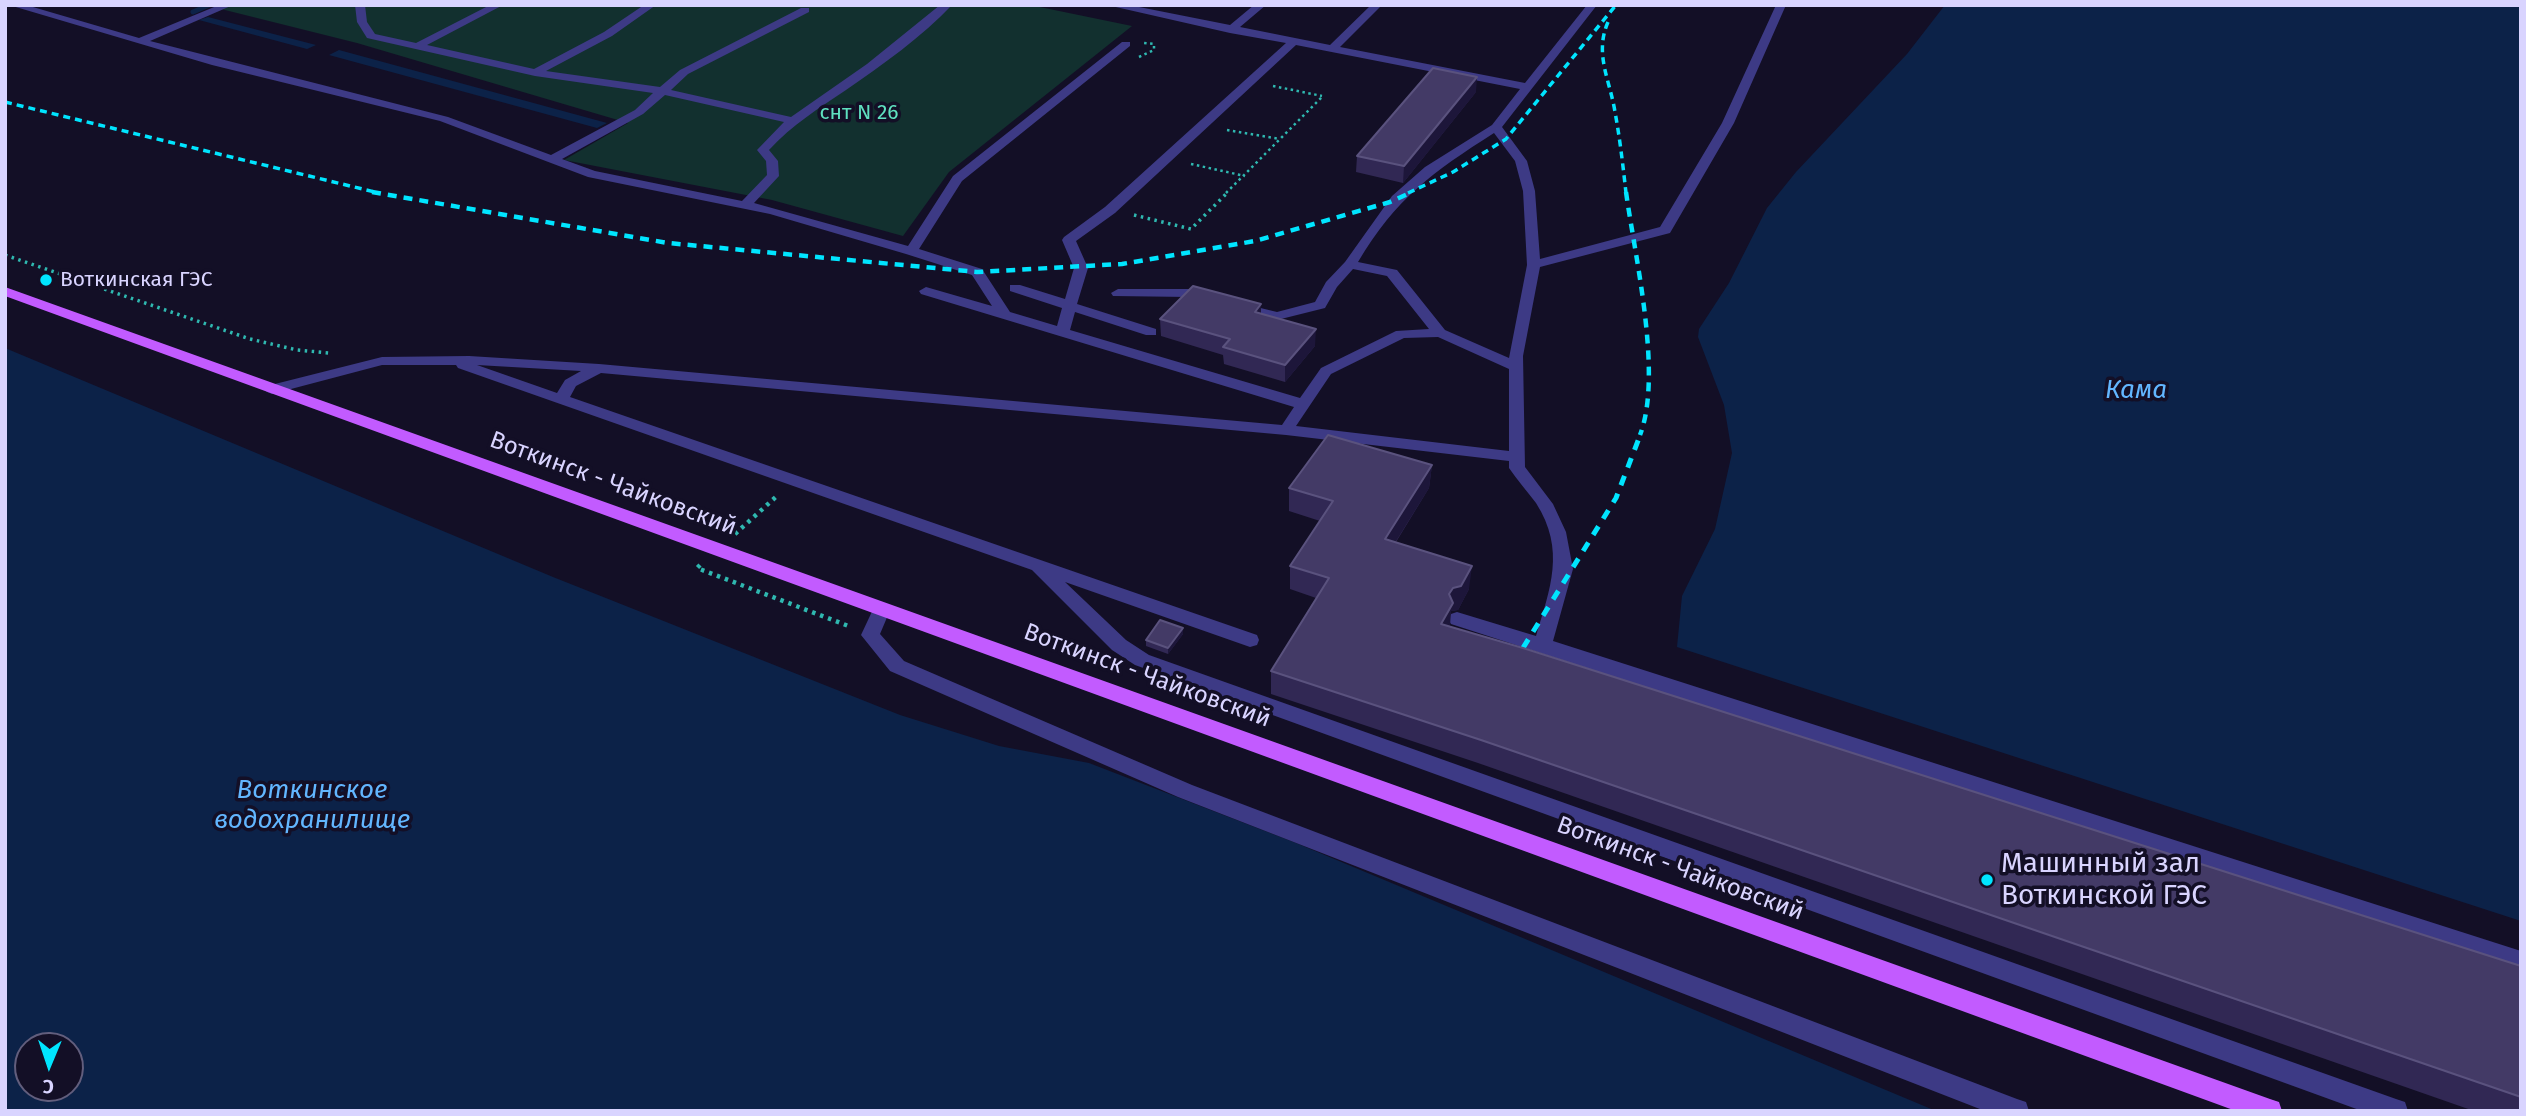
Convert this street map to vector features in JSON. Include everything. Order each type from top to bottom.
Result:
[{"type":"main road","name":"Воткинск - Чайковский","points":[[5,291],[2270,1111]]},
{"type":"lane","points":[[14,5],[138,42],[444,119],[592,174],[745,205],[911,251],[977,272],[1003,314]]},
{"type":"lane","points":[[138,42],[228,5]]},
{"type":"lane","points":[[360,5],[362,22],[371,36],[535,73],[661,91],[791,120]]},
{"type":"lane","points":[[416,47],[498,5]]},
{"type":"lane","points":[[535,73],[608,34],[651,5]]},
{"type":"lane","points":[[745,205],[773,176],[772,160],[764,150],[791,120],[845,86],[947,5]]},
{"type":"lane","points":[[1112,5],[1527,87]]},
{"type":"lane","points":[[1230,30],[1261,5]]},
{"type":"lane","points":[[1331,50],[1377,5]]},
{"type":"lane","points":[[1118,293],[1190,293],[1276,316],[1320,306],[1331,285],[1350,264],[1369,229],[1405,187],[1496,127],[1592,5]]},
{"type":"lane","points":[[1534,265],[1665,230],[1728,123],[1781,5]]},
{"type":"lane","points":[[552,159],[639,113],[684,72],[804,10]]},
{"type":"lane","points":[[1062,332],[1081,268],[1069,240],[1110,210],[1293,42]]},
{"type":"lane","points":[[911,251],[957,180],[1126,44]]},
{"type":"lane","points":[[1496,127],[1521,161],[1529,191],[1534,265],[1516,366],[1515,457],[1517,468],[1545,504],[1553,523],[1564,569],[1543,645]]},
{"type":"lane","points":[[1350,264],[1392,273],[1440,333]]},
{"type":"lane","points":[[1016,289],[1151,332]]},
{"type":"lane","points":[[926,291],[1305,405]]},
{"type":"lane","points":[[1286,430],[1326,371],[1401,334],[1440,333],[1516,366]]},
{"type":"lane","points":[[272,389],[382,360],[446,360],[599,368],[1286,430],[1515,457]]},
{"type":"lane","points":[[446,360],[1250,640]]},
{"type":"lane","points":[[561,399],[570,383],[599,368]]},
{"type":"lane","points":[[1038,566],[1119,645],[1142,660],[2396,1111]]},
{"type":"lane","points":[[882,608],[870,635],[897,666],[1185,791],[2017,1111]]},
{"type":"lane","points":[[1457,619],[2521,961]]},
{"type":"path","points":[[1110,210],[1191,229],[1323,96],[1249,81]]},
{"type":"path","points":[[1202,125],[1281,140]]},
{"type":"path","points":[[1166,158],[1245,176]]},
{"type":"path","points":[[5,255],[110,294],[300,353],[340,352]]},
{"type":"path","points":[[795,481],[697,568],[870,635]]},
{"type":"green space","name":"снт N 26","points":[[205,5],[1030,5],[1132,26],[949,172],[903,236],[772,200],[564,160],[628,123],[357,43]]},
{"type":"water","name":"Кама","points":[[1945,5],[2521,5],[2521,921],[1677,647],[1682,596],[1715,529],[1732,453],[1724,405],[1698,337],[1699,329],[1729,283],[1767,208],[1796,172],[1907,54]]},
{"type":"water","points":[[208,17],[316,45],[307,49],[199,20]]},
{"type":"water","points":[[339,50],[607,123],[597,128],[329,55]]},
{"type":"water","name":"Воткинское водохранилище","points":[[5,348],[553,577],[900,715],[999,746],[1089,763],[1296,843],[1936,1111],[5,1111]]},
{"type":"building","points":[[1433,68],[1477,77],[1404,166],[1357,156]]},
{"type":"building","points":[[1193,286],[1261,304],[1255,312],[1316,329],[1285,365],[1223,347],[1230,339],[1160,319]]},
{"type":"building","points":[[1328,435],[1432,465],[1385,539],[1472,566],[1461,586],[1453,588],[1449,594],[1453,603],[1441,624],[2521,966],[2521,1097],[1481,740],[1271,671],[1329,578],[1290,566],[1333,501],[1289,488]]},
{"type":"building","points":[[1160,620],[1183,628],[1168,648],[1146,640]]},
{"type":"waterway","points":[[193,12],[209,5]]},
{"type":"railway","points":[[1408,193],[1453,172],[1506,139],[1616,5]]},
{"type":"railway","points":[[1608,22],[1602,45],[1604,67],[1617,122],[1626,193]]},
{"type":"railway","points":[[5,102],[379,193]]},
{"type":"railway","points":[[372,192],[668,243],[977,272],[1122,264],[1255,241],[1390,202],[1412,192]]},
{"type":"railway","points":[[1626,192],[1648,349],[1649,381],[1640,435]]},
{"type":"railway","points":[[1513,664],[1616,498],[1641,433]]},
{"type":"place","name":"Воткинская ГЭС","points":[[46,280]]},
{"type":"place","name":"Машинный зал Воткинской ГЭС","points":[[1987,880]]}]
